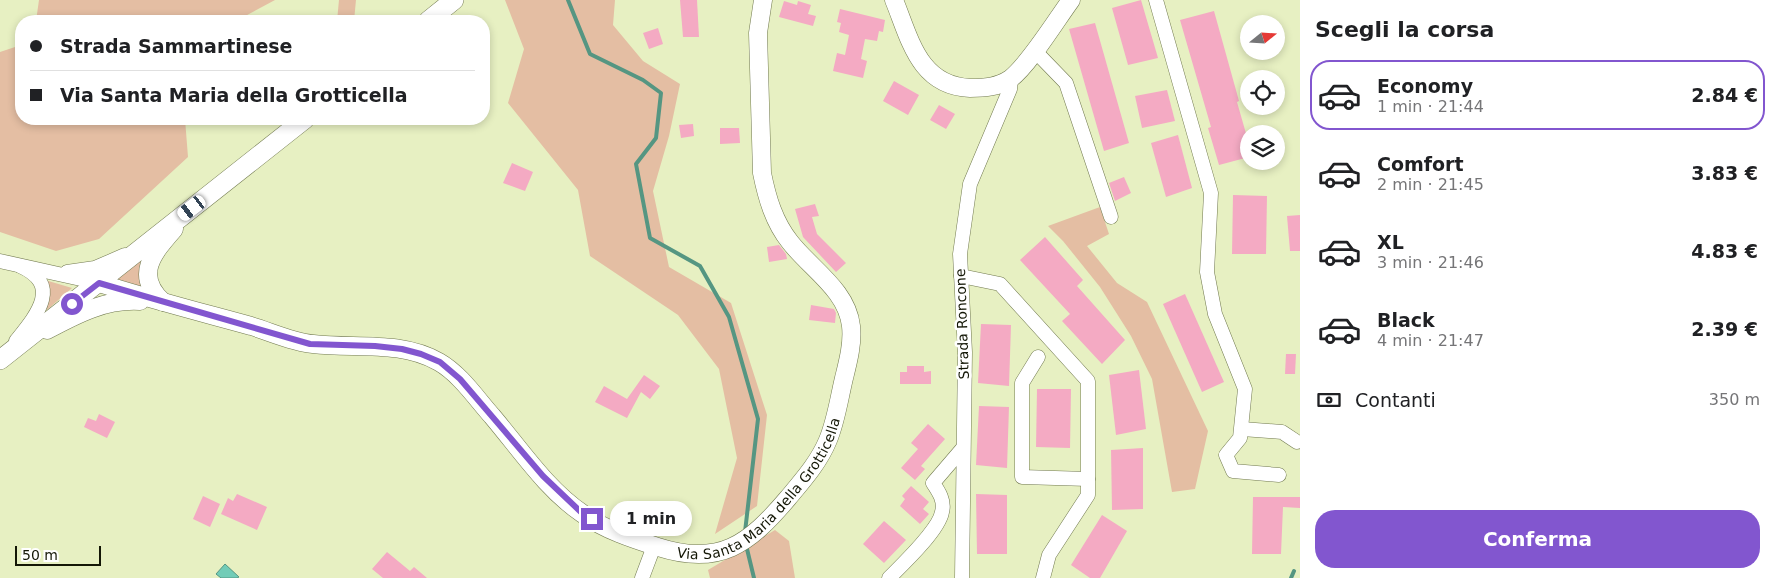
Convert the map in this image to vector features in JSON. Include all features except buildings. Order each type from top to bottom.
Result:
[{"type":"main road","points":[[435,15],[454,0]]},
{"type":"main road","points":[[8,354],[99,283],[137,250],[297,125]]},
{"type":"street","name":"Via Santa Maria della Grotticella","points":[[163,302],[310,344],[375,346],[402,349],[440,362],[460,379],[543,476],[583,514],[630,538],[677,553],[708,554],[727,550],[753,536],[774,514],[818,459],[828,440],[835,419],[848,363],[851,326],[847,309],[836,292],[790,242],[776,221],[767,195],[762,173],[758,32],[763,0]]},
{"type":"street","points":[[894,0],[913,50],[921,63],[936,77],[950,84],[982,88],[996,86],[1011,78],[1071,0]]},
{"type":"street","points":[[1156,0],[1211,193],[1207,272],[1215,314],[1245,389],[1240,438],[1226,455],[1233,471],[1279,475]]},
{"type":"street","points":[[1034,50],[1066,83],[1111,217]]},
{"type":"street","name":"Strada Roncone","points":[[962,578],[965,352],[960,254],[970,184],[1010,89],[1011,78]]},
{"type":"street","points":[[163,302],[154,292],[148,279],[150,259],[192,208]]},
{"type":"street","points":[[48,272],[78,272],[95,268],[137,250]]},
{"type":"street","points":[[0,262],[99,283],[163,302]]},
{"type":"street","points":[[8,354],[38,313],[43,299],[39,281],[31,271],[20,266]]},
{"type":"street","points":[[962,276],[1000,284],[1088,381],[1088,495],[1049,555],[1042,578]]},
{"type":"street","points":[[8,354],[73,316],[100,305],[122,300],[163,302]]},
{"type":"street","points":[[1038,357],[1022,382],[1022,477],[1088,480]]},
{"type":"street","points":[[1242,429],[1282,432],[1296,442]]},
{"type":"street","points":[[889,578],[930,534],[942,512],[941,495],[933,483],[963,448]]},
{"type":"street","points":[[642,578],[654,546]]},
{"type":"shaded area","points":[[39,0],[275,0],[247,15],[37,15]]},
{"type":"shaded area","points":[[339,0],[356,0],[355,15],[338,15]]},
{"type":"shaded area","points":[[505,0],[615,0],[613,25],[643,61],[680,84],[669,136],[653,191],[669,267],[731,303],[767,415],[757,506],[715,534],[737,458],[719,369],[678,315],[590,256],[578,190],[508,103],[524,49]]},
{"type":"shaded area","points":[[15,47],[15,125],[185,125],[188,157],[99,239],[56,251],[0,232],[0,52]]},
{"type":"shaded area","points":[[1100,207],[1109,234],[1087,246],[1117,283],[1147,302],[1208,431],[1195,489],[1172,492],[1152,379],[1131,336],[1100,287],[1063,241],[1048,226]]},
{"type":"shaded area","points":[[145,256],[146,289],[116,280]]},
{"type":"shaded area","points":[[45,280],[72,288],[47,310]]},
{"type":"shaded area","points":[[775,530],[789,541],[795,578],[710,578],[708,570]]},
{"type":"water","points":[[225,564],[239,577],[221,578],[216,574]]},
{"type":"waterway","points":[[568,0],[590,54],[643,80],[661,93],[656,138],[636,164],[650,238],[700,266],[729,317],[758,419],[745,532]]},
{"type":"waterway","points":[[747,549],[754,578]]},
{"type":"waterway","points":[[1291,578],[1294,571]]},
{"type":"route","points":[[72,304],[99,283],[310,344],[375,346],[402,349],[421,354],[440,362],[460,379],[543,476],[564,498],[592,519]]}]
